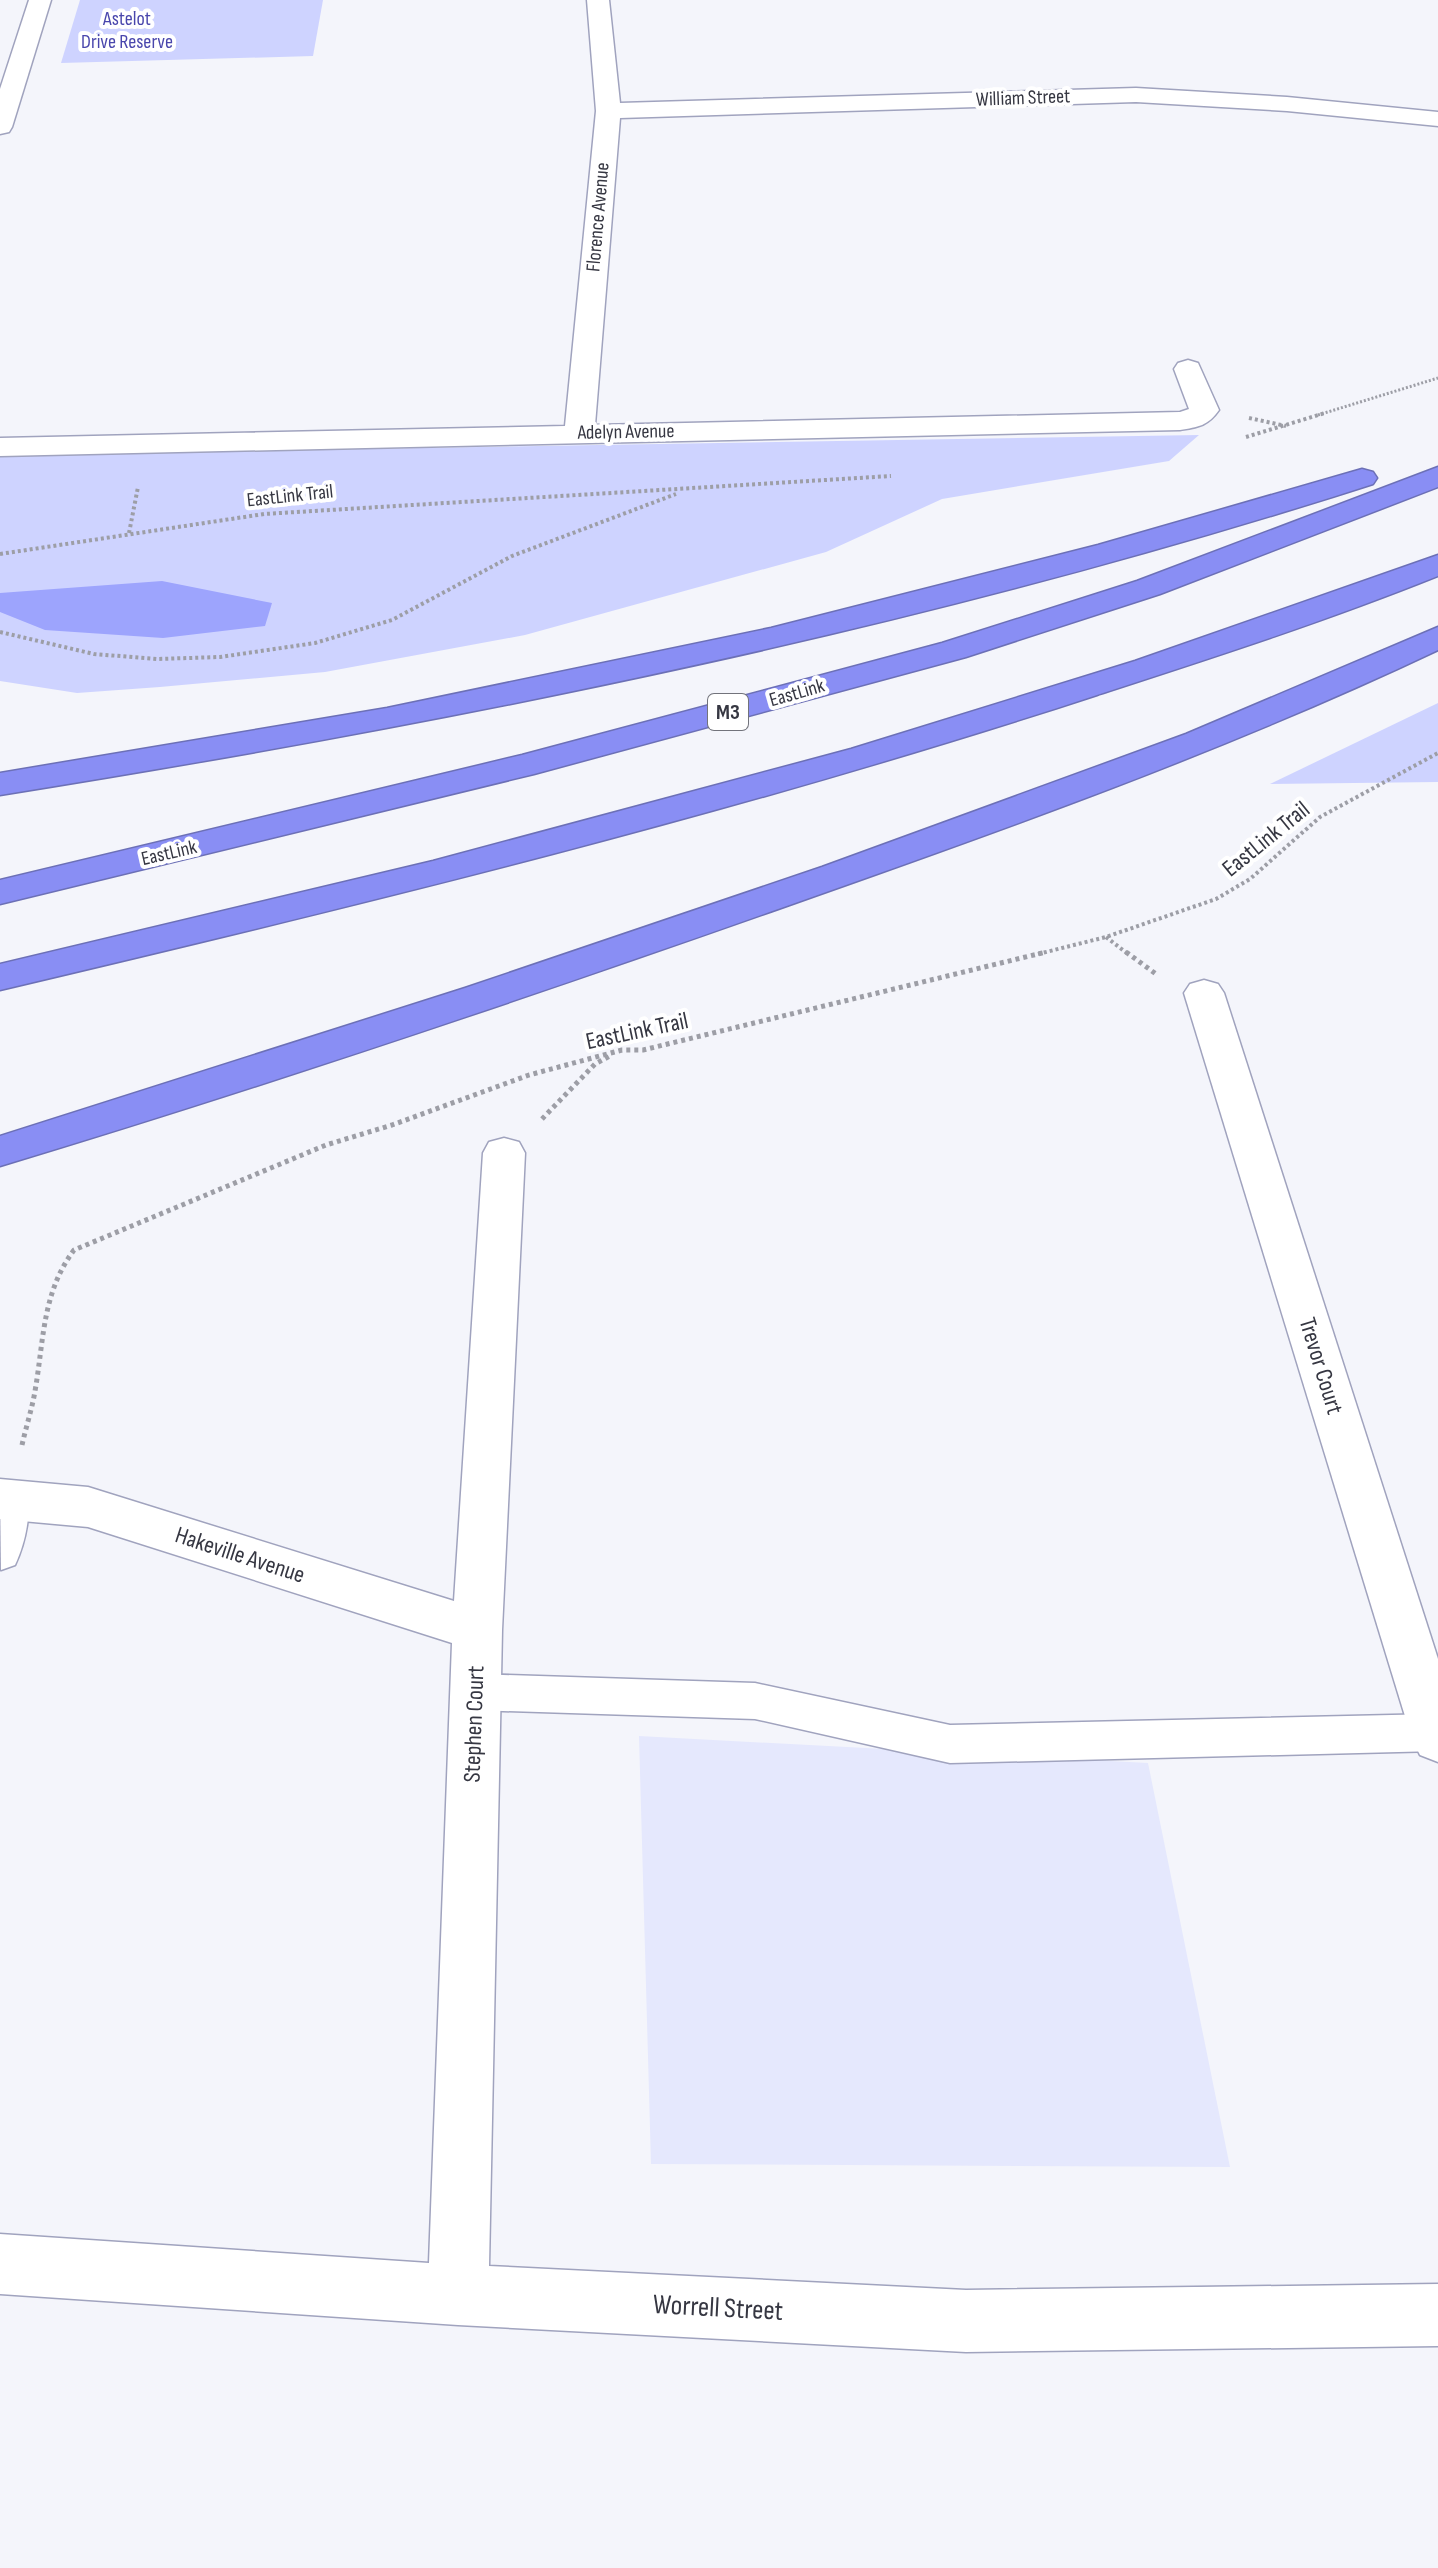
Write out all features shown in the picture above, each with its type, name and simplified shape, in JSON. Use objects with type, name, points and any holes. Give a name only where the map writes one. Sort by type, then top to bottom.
[{"type":"highway","points":[[0,784],[316,732],[746,645],[1166,537],[1438,453]]},
{"type":"highway","name":"EastLink","points":[[0,892],[574,753],[918,659],[1119,598],[1247,552],[1438,476]]},
{"type":"highway","points":[[0,977],[518,851],[785,781],[1011,714],[1438,565]]},
{"type":"highway","points":[[0,1151],[749,909],[1155,757],[1438,637]]},
{"type":"street","points":[[0,127],[9,61],[40,0]]},
{"type":"street","name":"Florence Avenue","points":[[579,433],[608,111],[598,0]]},
{"type":"street","name":"William Street","points":[[608,111],[1136,95],[1287,104],[1436,123]]},
{"type":"street","name":"Adelyn Avenue","points":[[0,447],[1180,421],[1197,418],[1204,410],[1188,369]]},
{"type":"street","name":"Trevor Court","points":[[1204,993],[1437,1736]]},
{"type":"street","name":"Stephen Court","points":[[458,2295],[477,1630],[504,1153]]},
{"type":"street","name":"Hakeville Avenue","points":[[5,1498],[88,1507],[477,1630]]},
{"type":"street","name":"Worrell Street","points":[[0,2264],[458,2295],[966,2321],[1438,2315]]},
{"type":"lane","points":[[1,1553],[5,1498]]},
{"type":"lane","points":[[475,1692],[755,1701],[950,1744],[1437,1736]]},
{"type":"path","points":[[1244,437],[1438,378]]},
{"type":"path","name":"EastLink Trail","points":[[0,554],[264,514],[891,476]]},
{"type":"path","points":[[0,632],[72,650],[123,658],[223,657],[304,645],[377,626],[417,610],[481,571],[526,549],[683,491]]},
{"type":"path","name":"EastLink Trail","points":[[5,1498],[34,1392],[47,1298],[60,1266],[74,1250],[326,1145],[392,1125],[529,1075],[622,1050],[643,1050],[1106,937],[1216,899],[1250,879],[1320,817],[1438,753]]},
{"type":"path","points":[[504,1153],[560,1103],[595,1064],[622,1050]]},
{"type":"shaded area","points":[[639,1736],[1148,1763],[1230,2167],[651,2164]]},
{"type":"green space","name":"Astelot Drive Reserve","points":[[80,0],[323,0],[313,56],[61,63]]},
{"type":"green space","points":[[1199,435],[1169,461],[942,499],[826,552],[525,635],[325,672],[160,687],[77,693],[0,681],[0,455]]},
{"type":"green space","points":[[1438,703],[1438,782],[1270,784]]},
{"type":"water","points":[[162,581],[272,603],[265,626],[163,638],[45,630],[0,612],[0,593]]}]
